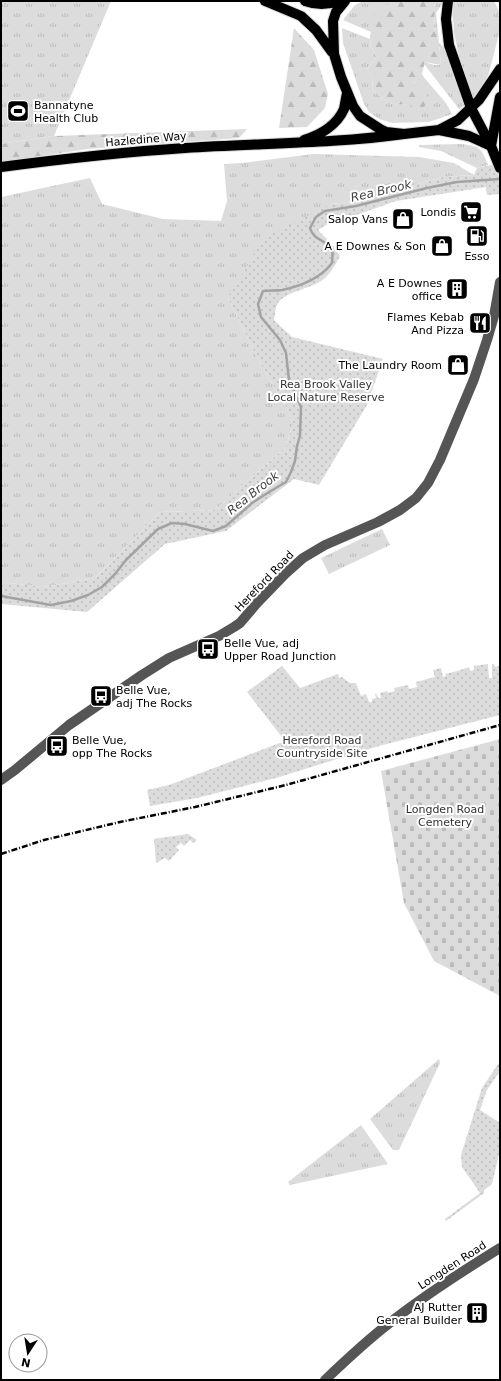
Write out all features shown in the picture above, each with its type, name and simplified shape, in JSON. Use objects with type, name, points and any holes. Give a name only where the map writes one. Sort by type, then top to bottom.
[{"type":"main road","points":[[265,1],[301,16],[316,30],[334,54]]},
{"type":"main road","points":[[305,1],[320,4],[339,1]]},
{"type":"main road","points":[[345,1],[336,12],[333,21],[334,54],[346,93],[360,116],[373,126],[386,132],[404,134],[439,130],[469,136],[491,146]]},
{"type":"main road","points":[[448,1],[446,19],[449,45],[471,108],[491,146],[498,164]]},
{"type":"main road","points":[[439,130],[458,120],[479,100],[500,69]]},
{"type":"main road","name":"Hazledine Way","points":[[294,143],[309,138],[331,126],[337,120],[344,108],[346,93]]},
{"type":"main road","points":[[491,146],[500,98]]},
{"type":"main road","name":"Hazledine Way","points":[[1,167],[67,158],[186,148],[344,140],[404,134]]},
{"type":"street","name":"Hereford Road","points":[[1,780],[69,725],[142,675],[169,658],[219,636],[240,623],[285,574],[303,558],[325,545],[378,522],[400,510],[416,498],[428,483],[440,460],[474,379],[494,316],[500,282]]},
{"type":"street","name":"Longden Road","points":[[325,1380],[386,1325],[422,1299],[500,1248]]},
{"type":"green space","points":[[1,1],[111,1],[54,136],[1,144]]},
{"type":"green space","points":[[363,1],[394,1],[381,10],[375,17],[371,32],[343,20],[355,5]]},
{"type":"green space","points":[[394,1],[437,1],[435,6],[434,28],[439,43],[441,65],[425,62],[421,77],[414,83],[427,94],[427,103],[421,111],[408,104],[394,105],[382,98],[373,90],[372,77],[367,69],[377,57],[371,47],[370,39],[373,16],[381,8]]},
{"type":"green space","points":[[437,1],[442,1],[442,4],[436,13],[439,43],[434,28],[435,6]]},
{"type":"green space","points":[[452,1],[494,1],[499,11],[500,30],[489,73],[484,84],[473,98],[460,61],[454,33]]},
{"type":"green space","points":[[294,28],[314,50],[328,94],[325,108],[307,127],[279,128]]},
{"type":"green space","points":[[342,28],[370,39],[371,47],[377,57],[367,69],[372,77],[373,90],[382,98],[394,105],[408,104],[414,84],[421,74],[446,103],[452,114],[429,122],[392,123],[379,119],[369,112],[364,104],[343,43]]},
{"type":"green space","points":[[439,43],[447,50],[467,103],[459,109],[424,64],[425,62],[434,65],[441,65]]},
{"type":"green space","points":[[247,129],[239,138],[87,149],[1,162],[1,144],[54,136]]},
{"type":"green space","points":[[460,144],[479,148],[488,165],[477,168],[441,151],[419,147],[419,145]]},
{"type":"green space","points":[[313,154],[419,157],[454,163],[474,175],[443,177],[385,193],[363,201],[331,204],[228,298],[259,361],[287,408],[293,424],[286,447],[215,510],[160,512],[95,578],[44,587],[1,582],[1,197],[90,178],[102,204],[163,219],[221,221],[227,201],[224,164]]},
{"type":"green space","name":"Rea Brook Valley Local Nature Reserve","points":[[500,163],[500,194],[487,195],[486,187],[396,201],[331,222],[318,230],[334,247],[340,256],[331,271],[322,281],[284,297],[276,307],[274,320],[292,337],[383,359],[367,405],[319,485],[294,479],[226,531],[165,544],[87,612],[1,604],[1,582],[44,587],[95,578],[160,512],[215,510],[286,447],[293,424],[287,408],[259,361],[228,298],[264,238],[331,204],[363,201],[385,193],[443,177],[474,175],[477,168]]},
{"type":"green space","points":[[382,529],[390,545],[329,574],[321,558]]},
{"type":"green space","name":"Hereford Road Countryside Site","points":[[499,663],[500,715],[379,746],[276,778],[197,798],[150,806],[147,790],[169,785],[285,741],[247,692],[282,666],[300,688],[338,674],[339,678],[342,677],[350,683],[356,683],[361,696],[366,694],[369,702],[372,702],[372,699],[376,698],[376,693],[378,698],[381,698],[380,693],[395,691],[394,688],[408,685],[409,689],[417,687],[416,682],[435,677],[433,670],[441,668],[443,677],[446,676],[445,674],[469,667],[470,671],[474,670],[474,666],[488,664],[489,678],[492,678],[492,664],[494,664],[495,667],[499,666]]},
{"type":"green space","name":"Longden Road Cemetery","points":[[500,739],[500,996],[434,961],[404,903],[381,771]]},
{"type":"green space","points":[[188,834],[197,840],[193,843],[190,840],[184,846],[181,843],[176,847],[179,850],[169,861],[165,858],[156,863],[154,839]]},
{"type":"green space","points":[[439,1059],[440,1063],[399,1150],[393,1150],[370,1119]]},
{"type":"green space","points":[[498,1064],[500,1065],[500,1071],[487,1090],[480,1110],[500,1123],[500,1150],[492,1184],[484,1190],[484,1193],[446,1221],[445,1219],[480,1193],[462,1167],[461,1155],[482,1088]]},
{"type":"green space","points":[[361,1125],[388,1164],[290,1185],[288,1182]]},
{"type":"waterway","name":"Rea Brook","points":[[1,596],[51,605],[71,601],[88,595],[102,587],[126,560],[158,529],[172,523],[185,524],[213,531],[226,526],[252,503],[286,482],[295,461],[300,436],[301,407],[289,380],[286,353],[280,340],[261,317],[258,304],[263,291],[282,290],[303,284],[316,278],[332,263],[332,250],[330,246],[314,236],[310,228],[316,217],[325,211],[356,206],[457,182],[500,179]]},
{"type":"railway","points":[[1,854],[44,840],[120,822],[195,807],[286,785],[500,725]]},
{"type":"place","name":"Bannatyne Health Club","points":[[18,111]]},
{"type":"place","name":"Londis","points":[[471,212]]},
{"type":"place","name":"Salop Vans","points":[[403,219]]},
{"type":"place","name":"Esso","points":[[477,236]]},
{"type":"place","name":"A E Downes & Son","points":[[442,246]]},
{"type":"place","name":"A E Downes office","points":[[457,289]]},
{"type":"place","name":"Flames Kebab And Pizza","points":[[480,323]]},
{"type":"place","name":"The Laundry Room","points":[[458,365]]},
{"type":"place","name":"Belle Vue, adj Upper Road Junction","points":[[208,649]]},
{"type":"place","name":"Belle Vue, adj The Rocks","points":[[101,696]]},
{"type":"place","name":"Belle Vue, opp The Rocks","points":[[57,746]]},
{"type":"place","name":"AJ Rutter General Builder","points":[[477,1313]]}]
